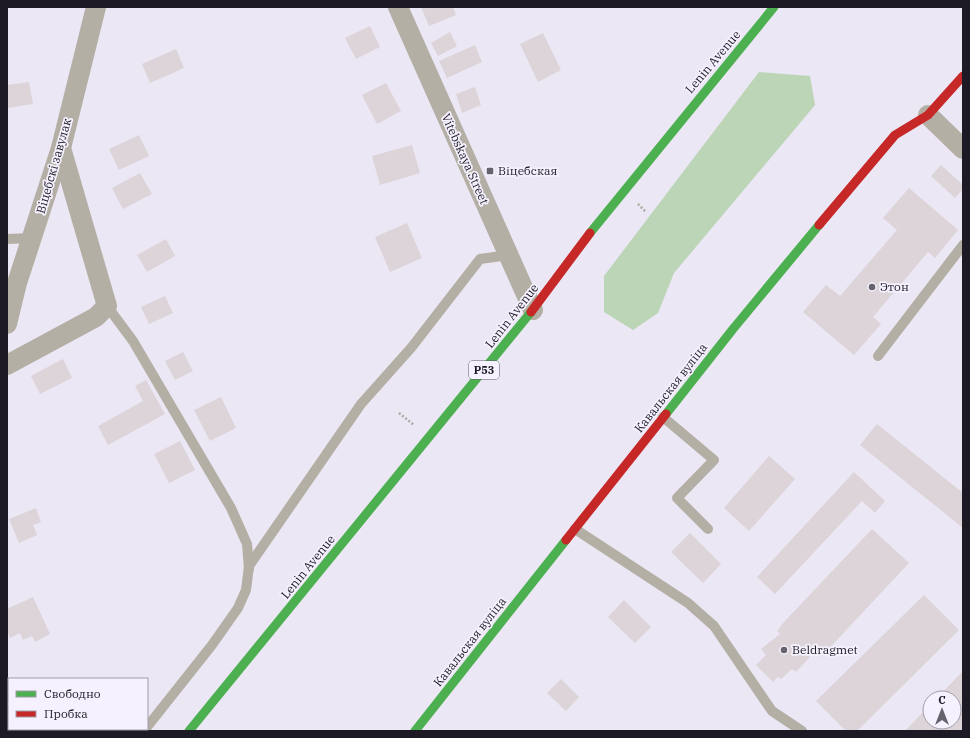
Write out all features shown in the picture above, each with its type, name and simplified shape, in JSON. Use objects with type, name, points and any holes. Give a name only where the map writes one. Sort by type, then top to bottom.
[{"type":"main road","name":"Lenin Avenue","points":[[189,731],[533,310],[572,255],[774,7]]},
{"type":"main road","name":"Кавальская вуліца","points":[[422,728],[575,529],[733,329],[895,135],[928,115],[963,76]]},
{"type":"street","name":"Віцебскі завулак","points":[[7,324],[17,284],[61,148],[96,7]]},
{"type":"street","name":"Vitebskaya Street","points":[[398,7],[533,310]]},
{"type":"street","points":[[928,115],[960,141]]},
{"type":"street","points":[[7,365],[96,317],[107,306],[61,148]]},
{"type":"lane","points":[[7,239],[33,238]]},
{"type":"lane","points":[[878,356],[963,245]]},
{"type":"lane","points":[[249,569],[361,404],[411,348],[480,259],[509,255]]},
{"type":"lane","points":[[107,306],[133,341],[231,508],[247,544],[249,569],[246,590],[238,608],[212,645],[148,725]]},
{"type":"lane","points":[[663,417],[714,460],[677,498],[708,529]]},
{"type":"lane","points":[[575,529],[693,608],[714,626],[772,711],[802,731]]},
{"type":"green space","points":[[759,72],[810,76],[815,105],[674,273],[658,313],[633,330],[604,312],[604,276]]},
{"type":"building","points":[[421,7],[453,7],[456,15],[429,26]]},
{"type":"building","points":[[370,26],[380,47],[356,59],[345,38]]},
{"type":"building","points":[[450,32],[457,46],[438,56],[431,43]]},
{"type":"building","points":[[543,33],[561,70],[538,82],[520,44]]},
{"type":"building","points":[[475,45],[482,62],[447,78],[439,61]]},
{"type":"building","points":[[176,49],[184,68],[150,83],[142,64]]},
{"type":"building","points":[[29,82],[33,104],[7,108],[7,85]]},
{"type":"building","points":[[386,83],[401,111],[377,124],[362,95]]},
{"type":"building","points":[[475,87],[481,105],[462,113],[456,94]]},
{"type":"building","points":[[139,135],[149,156],[119,170],[109,149]]},
{"type":"building","points":[[412,145],[420,173],[380,185],[372,156]]},
{"type":"building","points":[[941,165],[963,185],[963,189],[955,198],[931,176]]},
{"type":"building","points":[[140,173],[152,194],[123,209],[112,188]]},
{"type":"building","points":[[909,188],[958,230],[935,258],[928,252],[873,317],[881,324],[854,355],[803,312],[826,285],[840,296],[897,230],[883,218]]},
{"type":"building","points":[[407,223],[422,258],[390,272],[375,237]]},
{"type":"building","points":[[166,239],[175,256],[147,272],[137,255]]},
{"type":"building","points":[[165,296],[173,313],[149,324],[141,307]]},
{"type":"building","points":[[183,352],[193,371],[175,380],[165,361]]},
{"type":"building","points":[[63,359],[72,378],[40,394],[31,376]]},
{"type":"building","points":[[146,380],[165,414],[108,445],[98,426],[143,401],[135,386]]},
{"type":"building","points":[[221,397],[236,428],[210,441],[194,410]]},
{"type":"building","points":[[877,424],[963,493],[963,528],[860,445]]},
{"type":"building","points":[[180,441],[195,470],[169,483],[154,454]]},
{"type":"building","points":[[769,456],[795,479],[749,531],[724,508]]},
{"type":"building","points":[[854,472],[885,501],[875,513],[862,501],[775,594],[757,577]]},
{"type":"building","points":[[36,508],[41,522],[33,525],[37,535],[19,543],[9,519]]},
{"type":"building","points":[[872,529],[909,563],[821,657],[812,649],[807,654],[810,657],[796,672],[792,669],[781,679],[778,677],[773,682],[756,665],[766,655],[761,649],[780,634],[777,631],[784,622]]},
{"type":"building","points":[[690,533],[721,564],[703,583],[671,552]]},
{"type":"building","points":[[924,595],[959,630],[857,731],[846,731],[816,701]]},
{"type":"building","points":[[33,597],[50,634],[35,642],[32,636],[23,640],[20,633],[10,638],[7,630],[7,609]]},
{"type":"building","points":[[624,600],[651,627],[635,643],[608,617]]},
{"type":"building","points":[[963,671],[963,731],[905,731],[922,713],[922,730],[962,730],[962,690],[945,690]]},
{"type":"building","points":[[561,679],[579,697],[566,711],[547,693]]},
{"type":"building","points":[[40,730],[41,731],[12,731]]},
{"type":"building","points":[[50,730],[74,731],[51,731]]},
{"type":"traffic: fast","points":[[590,233],[774,7]]},
{"type":"traffic: fast","points":[[666,414],[733,329],[819,225]]},
{"type":"traffic: fast","points":[[189,731],[531,312]]},
{"type":"traffic: fast","points":[[415,731],[566,540]]},
{"type":"traffic: jam","points":[[819,225],[895,135],[928,115],[963,76]]},
{"type":"traffic: jam","points":[[531,312],[590,233]]},
{"type":"traffic: jam","points":[[566,540],[666,414]]},
{"type":"place","name":"Віцебская","points":[[490,171]]},
{"type":"place","name":"Этон","points":[[872,287]]},
{"type":"place","name":"Beldragmet","points":[[784,650]]}]
